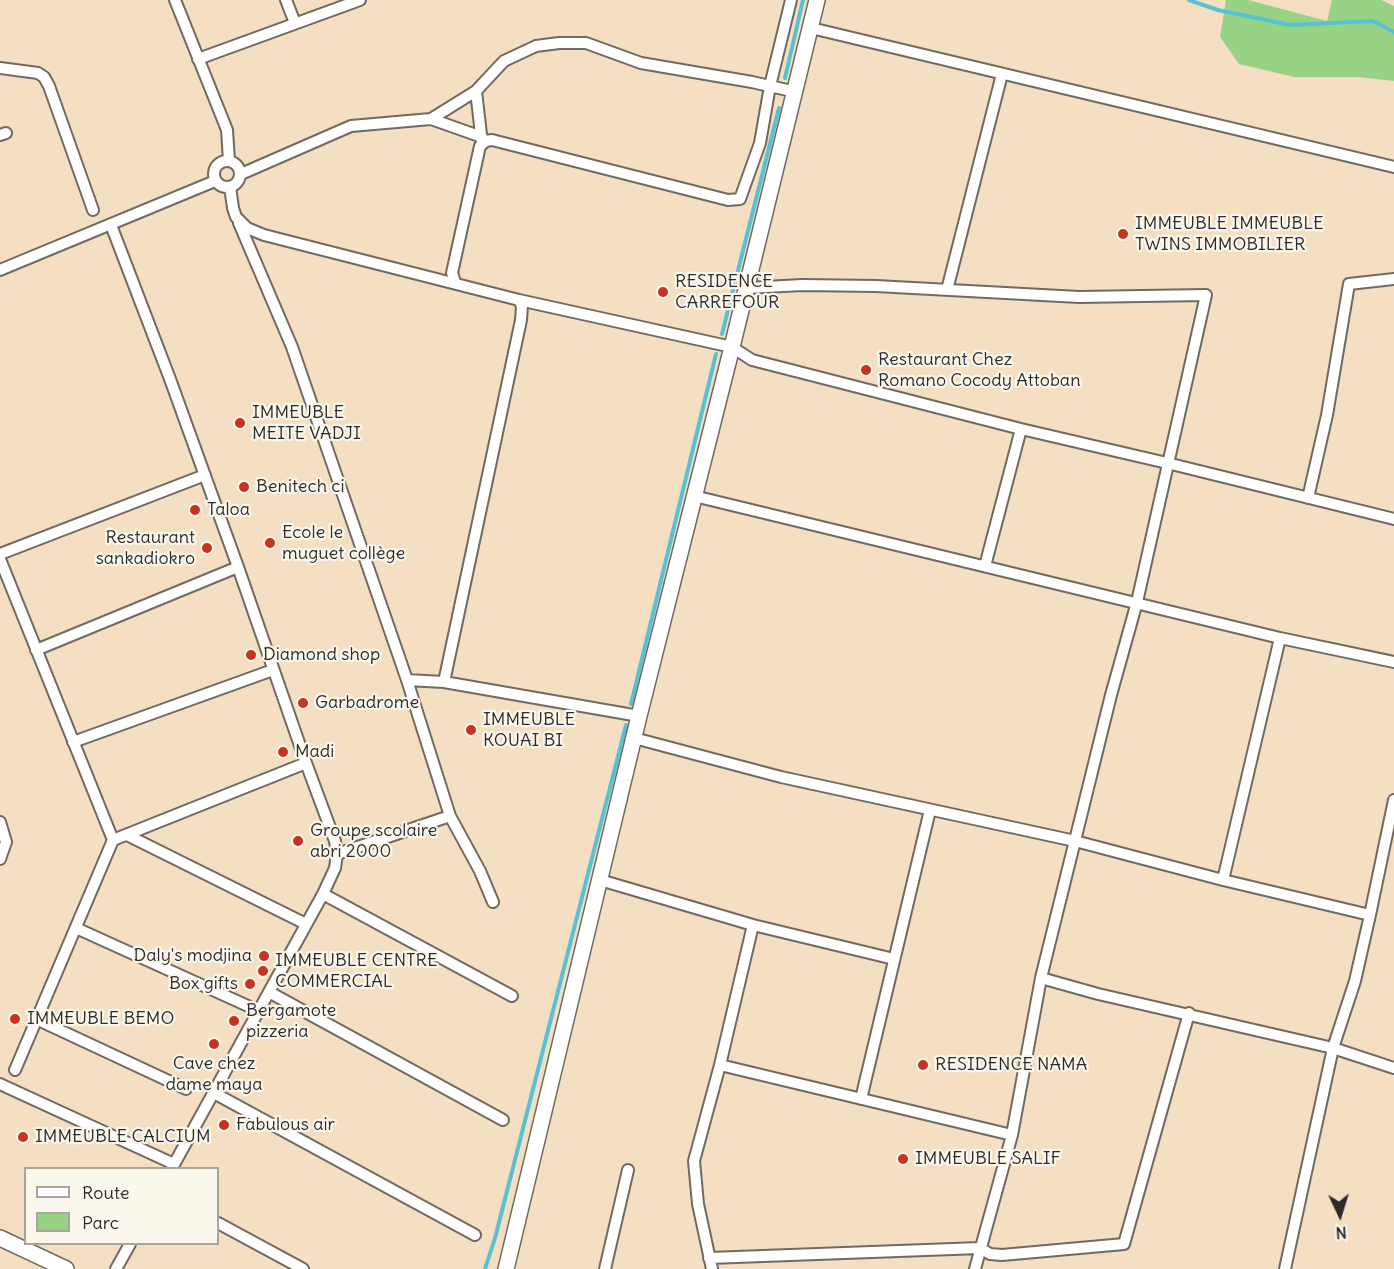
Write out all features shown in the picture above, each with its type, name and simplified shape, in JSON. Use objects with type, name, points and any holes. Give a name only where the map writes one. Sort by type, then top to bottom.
[{"type":"street","points":[[175,0],[227,130],[229,160]]},
{"type":"street","points":[[286,0],[295,23]]},
{"type":"street","points":[[198,58],[360,0]]},
{"type":"street","points":[[431,119],[482,140],[492,140],[728,200],[737,200],[742,195],[760,143],[770,86],[791,0]]},
{"type":"street","points":[[506,1269],[639,716],[817,0]]},
{"type":"street","points":[[811,28],[1394,167]]},
{"type":"street","points":[[215,181],[225,187],[231,187],[236,184],[241,174],[351,126],[431,119],[476,91],[504,61],[536,46],[586,43],[641,63],[795,92]]},
{"type":"street","points":[[0,68],[38,73],[44,77],[93,210]]},
{"type":"street","points":[[947,290],[1002,74]]},
{"type":"street","points":[[455,282],[452,273],[482,140],[476,91]]},
{"type":"street","points":[[215,181],[216,166],[224,161],[229,160],[237,164],[241,174]]},
{"type":"street","points":[[0,270],[215,181]]},
{"type":"street","points":[[231,187],[236,217],[292,347],[407,680],[450,816],[480,871],[493,903]]},
{"type":"street","points":[[236,217],[247,228],[264,235],[519,300],[732,347],[752,360],[1021,429],[1394,519]]},
{"type":"street","points":[[0,1084],[173,1166],[323,894],[335,868],[337,854],[335,841],[205,475],[111,225]]},
{"type":"street","points":[[1308,498],[1327,415],[1349,284],[1394,279]]},
{"type":"street","points":[[747,288],[802,285],[1079,297],[1206,295],[1137,602],[1111,695],[1041,978],[1012,1135],[975,1269]]},
{"type":"street","points":[[444,682],[521,321],[522,306],[519,300]]},
{"type":"street","points":[[985,566],[1021,429]]},
{"type":"street","points":[[0,554],[205,475]]},
{"type":"street","points":[[694,496],[1281,638],[1394,662]]},
{"type":"street","points":[[0,559],[113,840],[15,1070]]},
{"type":"street","points":[[36,650],[238,567]]},
{"type":"street","points":[[1223,880],[1281,638]]},
{"type":"street","points":[[73,742],[273,670]]},
{"type":"street","points":[[407,680],[444,682],[639,716]]},
{"type":"street","points":[[634,738],[781,777],[1075,841],[1223,880],[1371,915]]},
{"type":"street","points":[[113,840],[306,763]]},
{"type":"street","points":[[1285,1269],[1333,1048],[1355,981],[1371,915],[1394,800]]},
{"type":"street","points":[[861,1099],[930,810]]},
{"type":"street","points":[[337,854],[450,816]]},
{"type":"street","points":[[0,822],[6,842],[0,859]]},
{"type":"street","points":[[127,835],[306,924]]},
{"type":"street","points":[[600,880],[753,925],[894,959]]},
{"type":"street","points":[[323,894],[512,996]]},
{"type":"street","points":[[753,925],[720,1065],[694,1161],[698,1204],[711,1263],[980,1248],[990,1254],[1002,1255],[1124,1244],[1189,1014]]},
{"type":"street","points":[[76,928],[259,1011]]},
{"type":"street","points":[[1041,978],[1098,994],[1333,1048],[1394,1068]]},
{"type":"street","points":[[269,992],[503,1120]]},
{"type":"street","points":[[36,1019],[186,1089]]},
{"type":"street","points":[[720,1065],[1012,1135]]},
{"type":"street","points":[[214,1093],[476,1235]]},
{"type":"street","points":[[605,1269],[628,1170]]},
{"type":"street","points":[[219,1224],[303,1269]]},
{"type":"street","points":[[0,1238],[66,1269]]},
{"type":"street","points":[[116,1269],[129,1245]]},
{"type":"green space","points":[[1226,0],[1248,0],[1327,21],[1332,0],[1381,0],[1394,6],[1394,81],[1358,77],[1294,77],[1239,64],[1220,37]]},
{"type":"waterway","points":[[785,78],[803,0]]},
{"type":"waterway","points":[[1189,0],[1218,10],[1290,25],[1373,21],[1394,32]]},
{"type":"waterway","points":[[722,334],[779,108]]},
{"type":"waterway","points":[[631,704],[716,354]]},
{"type":"waterway","points":[[485,1269],[495,1238],[626,725]]},
{"type":"place","name":"IMMEUBLE IMMEUBLE TWINS IMMOBILIER","points":[[1123,234]]},
{"type":"place","name":"RESIDENCE CARREFOUR","points":[[663,292]]},
{"type":"place","name":"Restaurant Chez Romano Cocody Attoban","points":[[866,370]]},
{"type":"place","name":"IMMEUBLE MEITE VADJI","points":[[240,423]]},
{"type":"place","name":"Benitech ci","points":[[244,487]]},
{"type":"place","name":"Taloa","points":[[195,510]]},
{"type":"place","name":"Ecole le muguet collège","points":[[270,543]]},
{"type":"place","name":"Restaurant sankadiokro","points":[[207,548]]},
{"type":"place","name":"Diamond shop","points":[[251,655]]},
{"type":"place","name":"Garbadrome","points":[[303,703]]},
{"type":"place","name":"IMMEUBLE KOUAI BI","points":[[471,730]]},
{"type":"place","name":"Madi","points":[[283,752]]},
{"type":"place","name":"Groupe scolaire abri 2000","points":[[298,841]]},
{"type":"place","name":"Daly's modjina","points":[[264,956]]},
{"type":"place","name":"IMMEUBLE CENTRE COMMERCIAL","points":[[263,971]]},
{"type":"place","name":"Box gifts","points":[[250,984]]},
{"type":"place","name":"IMMEUBLE BEMO","points":[[15,1019]]},
{"type":"place","name":"Bergamote pizzeria","points":[[234,1021]]},
{"type":"place","name":"Cave chez dame maya","points":[[214,1044]]},
{"type":"place","name":"RESIDENCE NAMA","points":[[923,1065]]},
{"type":"place","name":"Fabulous air","points":[[224,1125]]},
{"type":"place","name":"IMMEUBLE CALCIUM","points":[[23,1137]]},
{"type":"place","name":"IMMEUBLE SALIF","points":[[903,1159]]}]
